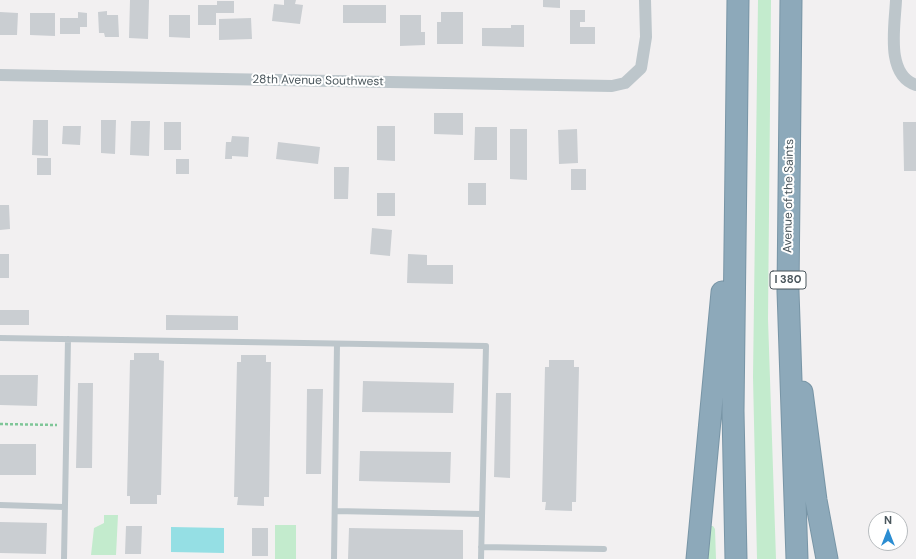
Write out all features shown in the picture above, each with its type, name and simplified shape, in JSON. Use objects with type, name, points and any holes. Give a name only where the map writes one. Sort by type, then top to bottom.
[{"type":"highway","points":[[736,559],[733,411],[738,0]]},
{"type":"highway","name":"Avenue of the Saints","points":[[791,0],[788,291],[797,559]]},
{"type":"highway","points":[[697,559],[737,147]]},
{"type":"highway","points":[[788,291],[816,500],[827,559]]},
{"type":"street","name":"28th Avenue Southwest","points":[[0,75],[612,86],[625,83],[641,68],[644,55],[646,0]]},
{"type":"street","points":[[896,0],[894,45],[895,60],[901,73],[911,83],[916,85]]},
{"type":"lane","points":[[0,338],[486,346],[481,559]]},
{"type":"lane","points":[[64,559],[65,425],[68,339]]},
{"type":"lane","points":[[334,559],[338,344]]},
{"type":"lane","points":[[0,505],[64,507]]},
{"type":"lane","points":[[335,511],[481,514]]},
{"type":"lane","points":[[481,547],[604,549]]},
{"type":"path","points":[[0,424],[65,425]]},
{"type":"green space","points":[[758,0],[771,0],[768,319],[776,559],[757,559],[753,377]]},
{"type":"green space","points":[[104,515],[118,515],[116,555],[91,555],[94,528],[104,523]]},
{"type":"green space","points":[[275,525],[296,525],[296,559],[275,559]]},
{"type":"green space","points":[[707,526],[713,526],[715,529],[716,559],[704,559]]},
{"type":"water","points":[[171,527],[224,528],[224,553],[171,552]]},
{"type":"building","points":[[130,0],[149,0],[148,39],[129,38]]},
{"type":"building","points":[[284,0],[296,0],[295,4],[303,5],[300,24],[272,21],[274,4],[284,5]]},
{"type":"building","points":[[543,0],[560,0],[560,8],[543,7]]},
{"type":"building","points":[[217,1],[234,1],[234,13],[216,13],[216,25],[198,25],[198,5],[217,5]]},
{"type":"building","points":[[343,5],[386,5],[386,23],[343,23]]},
{"type":"building","points":[[570,10],[585,10],[585,22],[580,22],[580,27],[595,27],[595,44],[570,44]]},
{"type":"building","points":[[107,11],[107,15],[118,15],[119,37],[105,37],[104,33],[99,33],[98,12]]},
{"type":"building","points":[[0,12],[18,13],[17,35],[0,35]]},
{"type":"building","points":[[78,12],[87,13],[87,27],[80,27],[80,34],[60,34],[60,18],[78,18]]},
{"type":"building","points":[[441,12],[463,12],[463,44],[437,44],[437,22],[441,22]]},
{"type":"building","points":[[30,13],[55,13],[55,36],[30,35]]},
{"type":"building","points":[[169,15],[190,15],[190,38],[169,37]]},
{"type":"building","points":[[400,15],[421,15],[421,32],[425,32],[425,45],[400,46]]},
{"type":"building","points":[[251,18],[252,39],[219,40],[219,19]]},
{"type":"building","points":[[511,25],[524,25],[524,47],[482,46],[482,28],[511,28]]},
{"type":"building","points":[[434,113],[463,113],[463,135],[434,134]]},
{"type":"building","points":[[33,120],[48,120],[48,156],[32,155]]},
{"type":"building","points":[[101,120],[116,120],[115,154],[101,153]]},
{"type":"building","points":[[131,121],[150,121],[149,156],[130,155]]},
{"type":"building","points":[[164,122],[181,122],[181,150],[164,150]]},
{"type":"building","points":[[903,122],[916,122],[916,171],[904,171]]},
{"type":"building","points":[[63,126],[81,126],[80,145],[62,144]]},
{"type":"building","points":[[377,126],[395,126],[395,161],[377,160]]},
{"type":"building","points":[[475,127],[497,127],[497,160],[474,160]]},
{"type":"building","points":[[510,129],[527,129],[527,180],[510,179]]},
{"type":"building","points":[[577,129],[578,163],[559,164],[558,130]]},
{"type":"building","points":[[232,136],[249,137],[248,157],[232,156],[232,159],[225,159],[226,142],[231,142]]},
{"type":"building","points":[[278,142],[320,147],[318,164],[276,159]]},
{"type":"building","points":[[37,158],[51,158],[51,175],[37,175]]},
{"type":"building","points":[[176,159],[189,159],[189,174],[176,174]]},
{"type":"building","points":[[334,167],[349,167],[348,199],[334,199]]},
{"type":"building","points":[[571,169],[586,169],[586,190],[571,190]]},
{"type":"building","points":[[468,183],[486,183],[486,205],[468,205]]},
{"type":"building","points":[[377,193],[395,193],[395,216],[377,216]]},
{"type":"building","points":[[0,205],[9,205],[10,229],[0,230]]},
{"type":"building","points":[[372,228],[392,230],[390,256],[370,254]]},
{"type":"building","points":[[0,254],[9,254],[9,278],[0,278]]},
{"type":"building","points":[[408,254],[427,255],[427,265],[453,265],[453,284],[407,283]]},
{"type":"building","points":[[0,310],[29,310],[29,325],[0,325]]},
{"type":"building","points":[[166,315],[238,316],[238,330],[166,330]]},
{"type":"building","points":[[134,353],[159,353],[159,360],[164,361],[161,495],[157,495],[157,504],[130,504],[130,496],[127,496],[130,360],[134,360]]},
{"type":"building","points":[[241,355],[266,355],[266,362],[271,362],[269,497],[264,497],[264,506],[237,505],[238,497],[234,497],[237,362],[241,362]]},
{"type":"building","points":[[549,360],[574,360],[574,367],[579,367],[576,502],[572,502],[572,511],[545,510],[546,502],[542,502],[545,367],[549,367]]},
{"type":"building","points":[[0,375],[38,375],[37,406],[0,405]]},
{"type":"building","points":[[363,381],[454,383],[453,413],[362,412]]},
{"type":"building","points":[[78,383],[93,383],[92,468],[76,468]]},
{"type":"building","points":[[307,389],[323,389],[321,474],[306,474]]},
{"type":"building","points":[[496,393],[511,393],[510,478],[494,477]]},
{"type":"building","points":[[0,444],[36,444],[36,475],[0,475]]},
{"type":"building","points":[[360,451],[451,452],[450,483],[359,481]]},
{"type":"building","points":[[0,522],[47,523],[46,554],[0,553]]},
{"type":"building","points":[[126,526],[142,526],[141,554],[125,554]]},
{"type":"building","points":[[252,528],[268,528],[268,556],[252,556]]},
{"type":"building","points":[[349,528],[463,530],[463,559],[348,559]]}]
